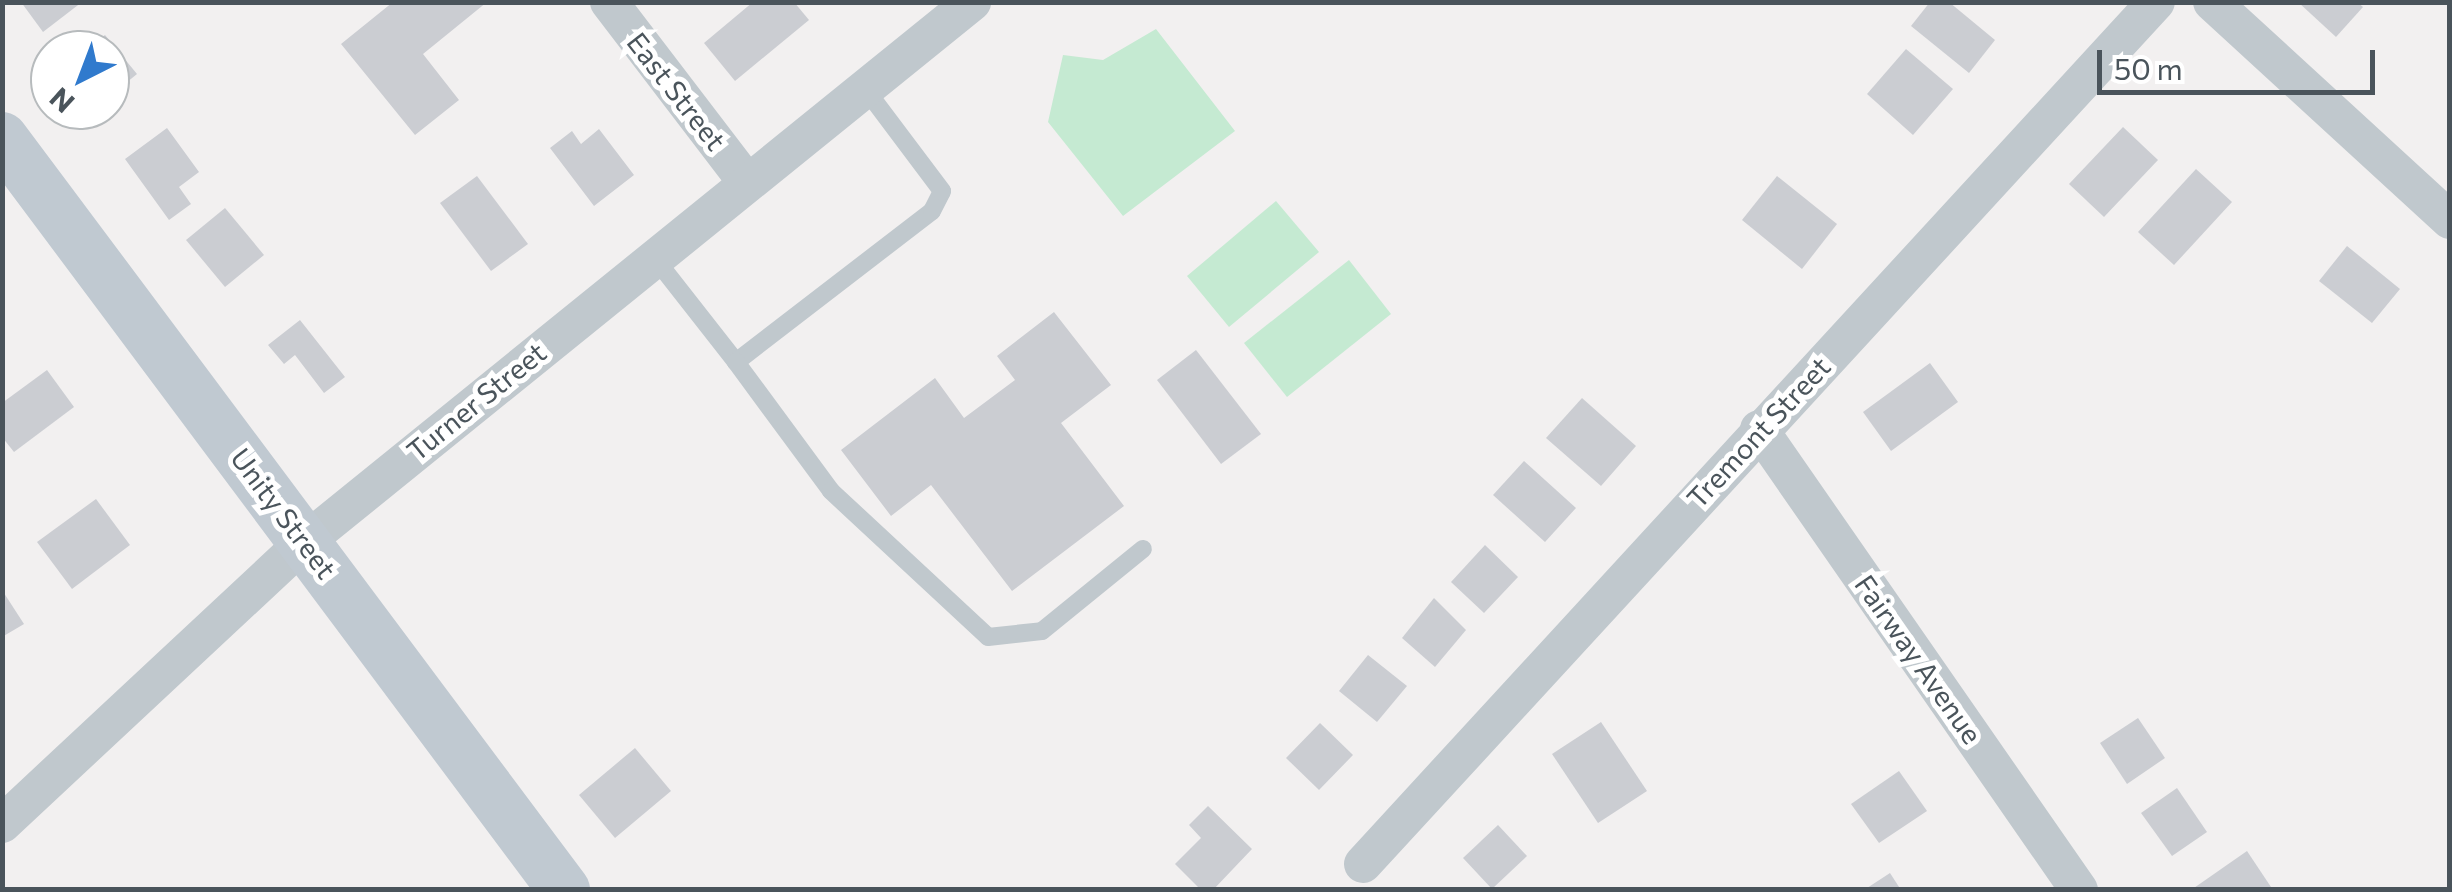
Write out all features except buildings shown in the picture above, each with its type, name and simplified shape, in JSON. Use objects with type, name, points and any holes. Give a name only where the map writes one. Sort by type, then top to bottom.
[{"type":"street","name":"East Street","points":[[609,2],[745,180]]},
{"type":"street","name":"Turner Street","points":[[2,824],[306,541],[745,180],[972,2]]},
{"type":"street","name":"Tremont Street","points":[[1363,864],[1759,429],[2156,2]]},
{"type":"street","points":[[2212,2],[2450,220]]},
{"type":"street","name":"Unity Street","points":[[2,138],[564,890]]},
{"type":"street","name":"Fairway Avenue","points":[[1759,429],[2078,890]]},
{"type":"lane","points":[[736,362],[940,203],[933,176],[864,87]]},
{"type":"lane","points":[[653,255],[831,492],[988,637],[1042,631],[1143,548]]},
{"type":"green space","points":[[1156,29],[1235,131],[1123,216],[1048,122],[1063,55],[1103,60]]},
{"type":"green space","points":[[1276,201],[1319,252],[1229,327],[1187,276]]},
{"type":"green space","points":[[1349,260],[1391,314],[1287,397],[1244,343]]}]
